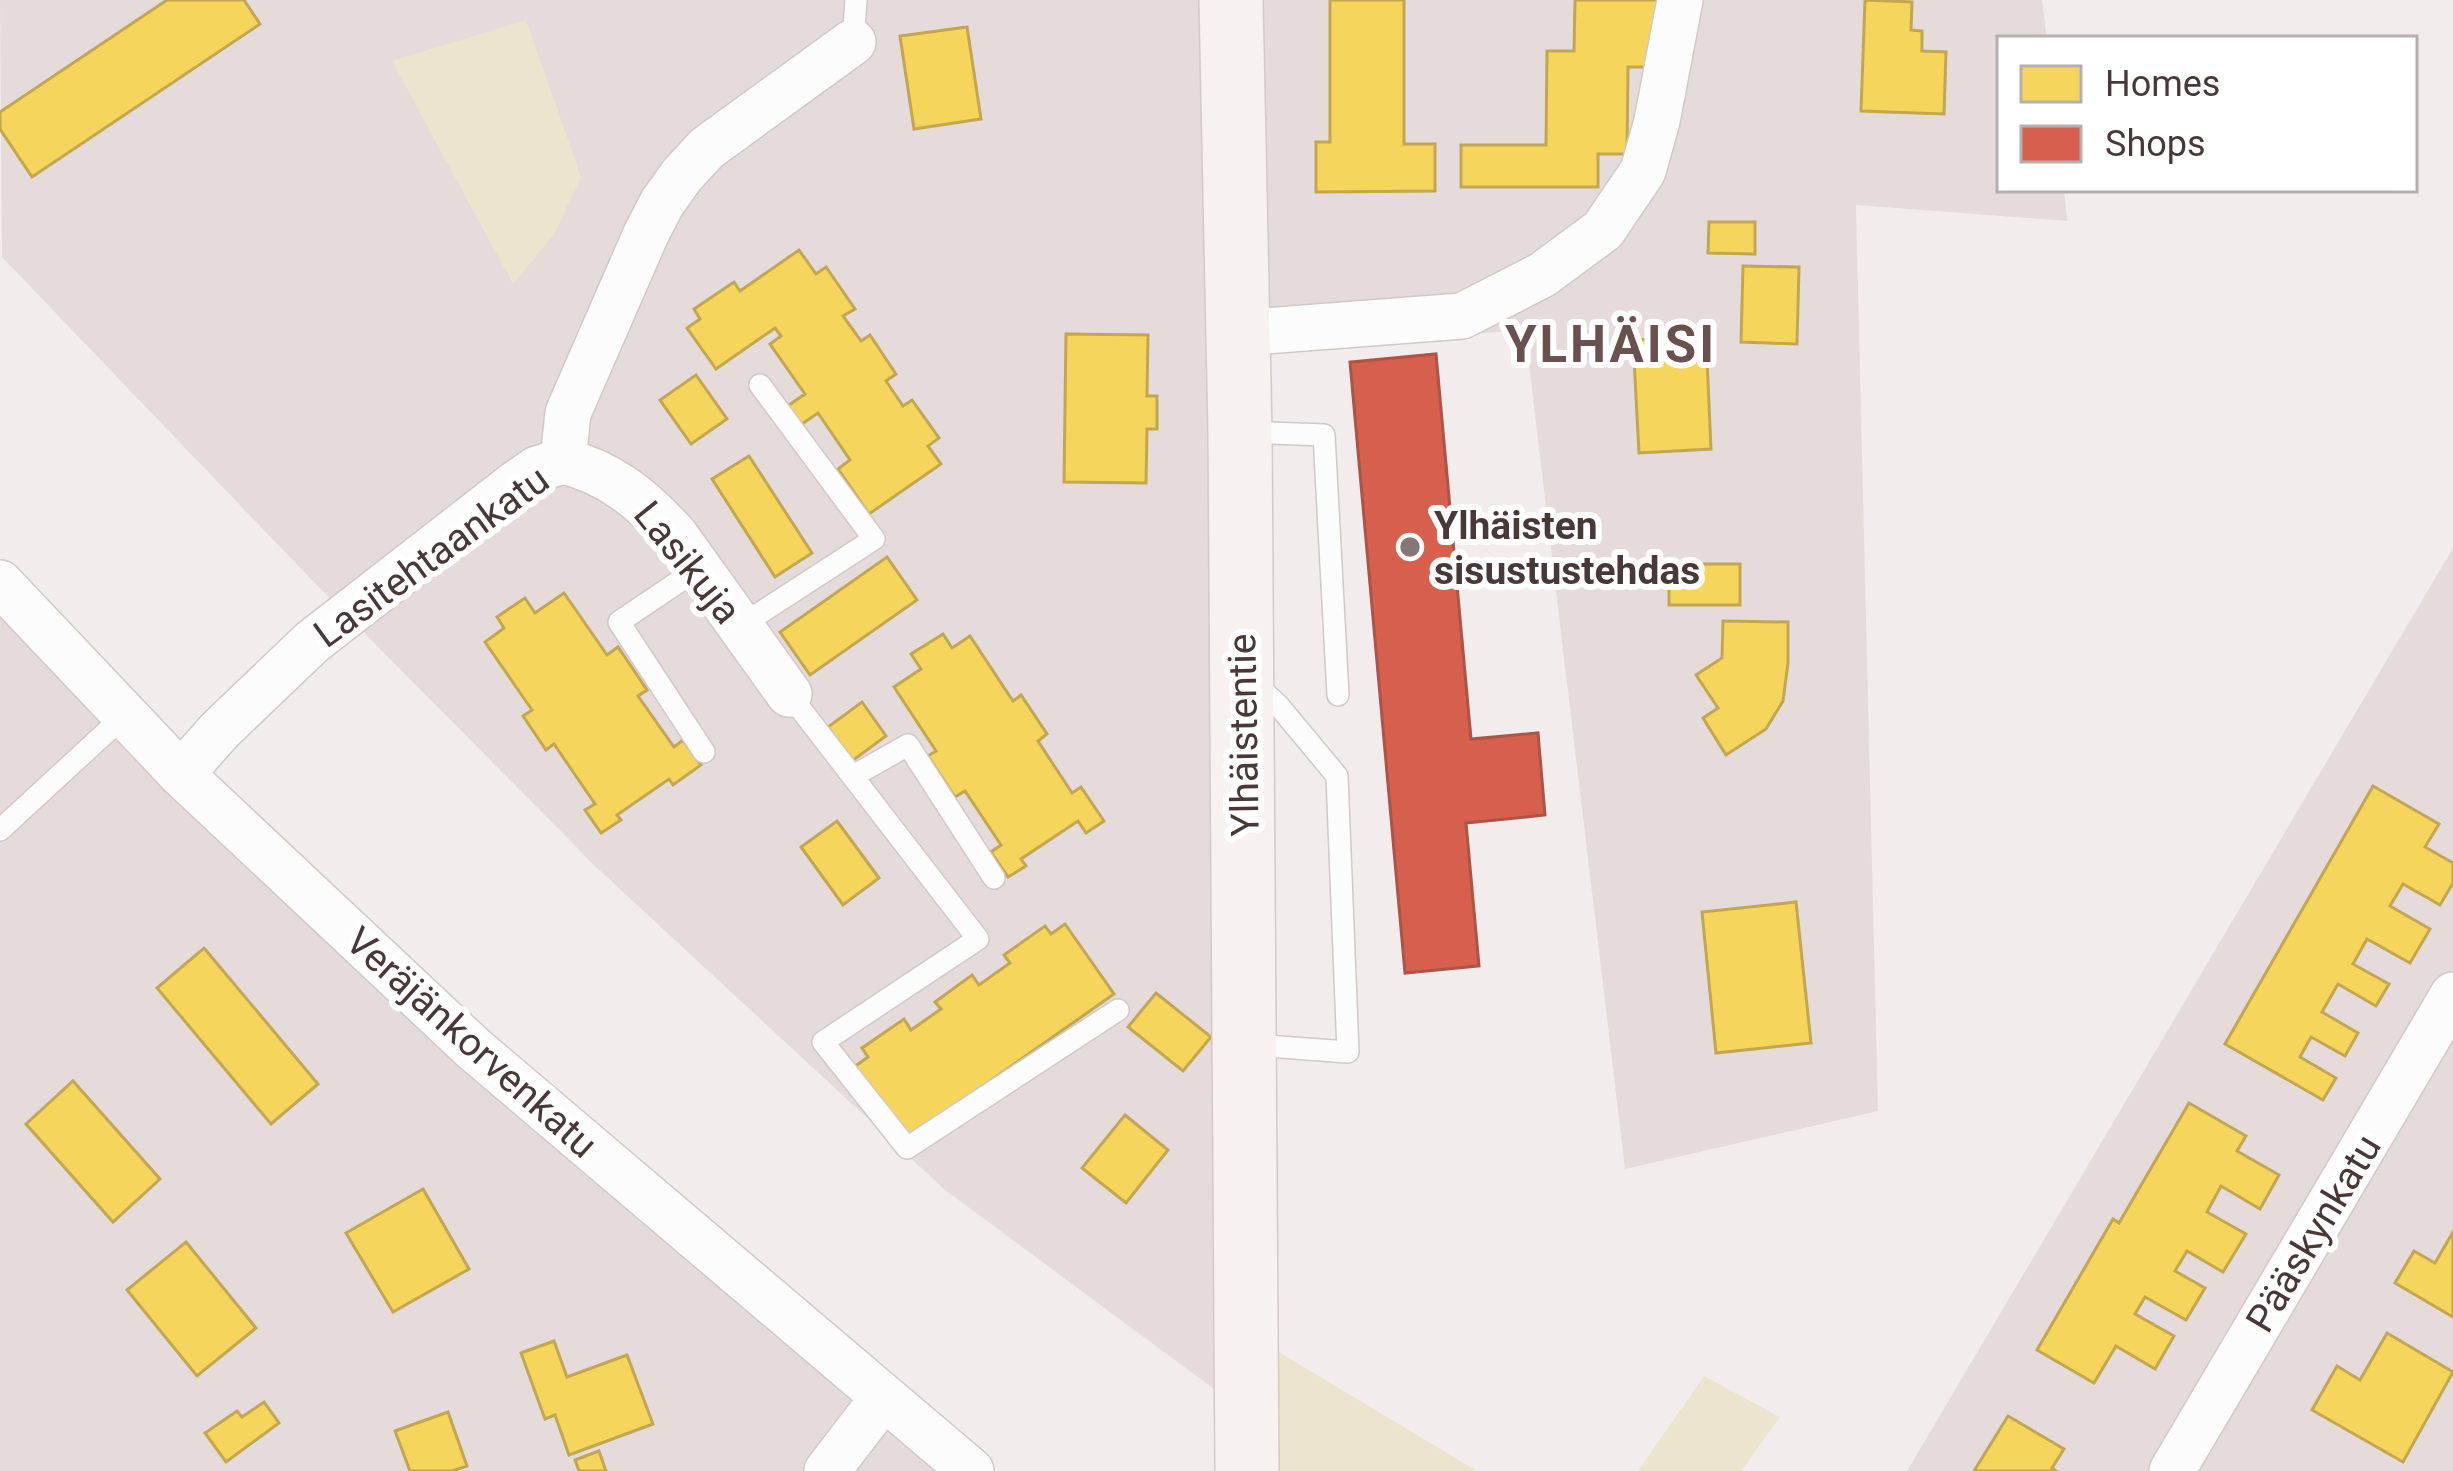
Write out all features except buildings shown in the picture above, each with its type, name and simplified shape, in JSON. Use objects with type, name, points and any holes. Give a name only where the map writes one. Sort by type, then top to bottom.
[{"type":"street","name":"Ylhäistentie","points":[[1231,0],[1240,432],[1247,1471]]},
{"type":"street","points":[[1238,333],[1462,316],[1542,275],[1603,230],[1643,171],[1680,0]]},
{"type":"street","name":"Lasitehtaankatu","points":[[181,774],[312,642],[514,485],[563,460],[568,413],[662,203],[707,148],[854,21]]},
{"type":"street","name":"Lasikuja","points":[[563,460],[614,479],[675,535],[788,694]]},
{"type":"street","name":"Veräjänkorvenkatu","points":[[0,583],[181,774],[474,1049],[971,1471]]},
{"type":"street","name":"Pääskynkatu","points":[[2172,1471],[2453,995]]},
{"type":"street","points":[[827,1471],[883,1398]]},
{"type":"lane","points":[[740,626],[874,539],[760,386]]},
{"type":"lane","points":[[1240,432],[1324,435],[1338,695]]},
{"type":"lane","points":[[699,568],[619,622],[704,752]]},
{"type":"lane","points":[[1242,672],[1278,705],[1337,776],[1348,1052],[1246,1044]]},
{"type":"lane","points":[[788,694],[978,939],[823,1042],[908,1148],[1118,1010]]},
{"type":"lane","points":[[0,830],[125,715]]},
{"type":"lane","points":[[853,776],[908,745],[994,878]]},
{"type":"shaded area","points":[[0,0],[2042,0],[2047,36],[1997,36],[1997,192],[2064,192],[2067,221],[1856,205],[1878,1111],[1625,1169],[1525,331],[1215,345],[1237,1406],[945,1190],[596,867],[2,257]]},
{"type":"shaded area","points":[[526,20],[581,177],[554,234],[513,284],[392,61]]},
{"type":"shaded area","points":[[2453,548],[2453,1471],[1907,1471]]},
{"type":"shaded area","points":[[0,574],[948,1471],[0,1471]]},
{"type":"shaded area","points":[[1267,1345],[1477,1471],[1268,1471]]},
{"type":"shaded area","points":[[1704,1376],[1780,1417],[1741,1471],[1638,1471]]},
{"type":"place","name":"Ylhäisten sisustustehdas","points":[[1410,547]]},
{"type":"district","name":"YLHÄISI","points":[[1611,344]]}]
